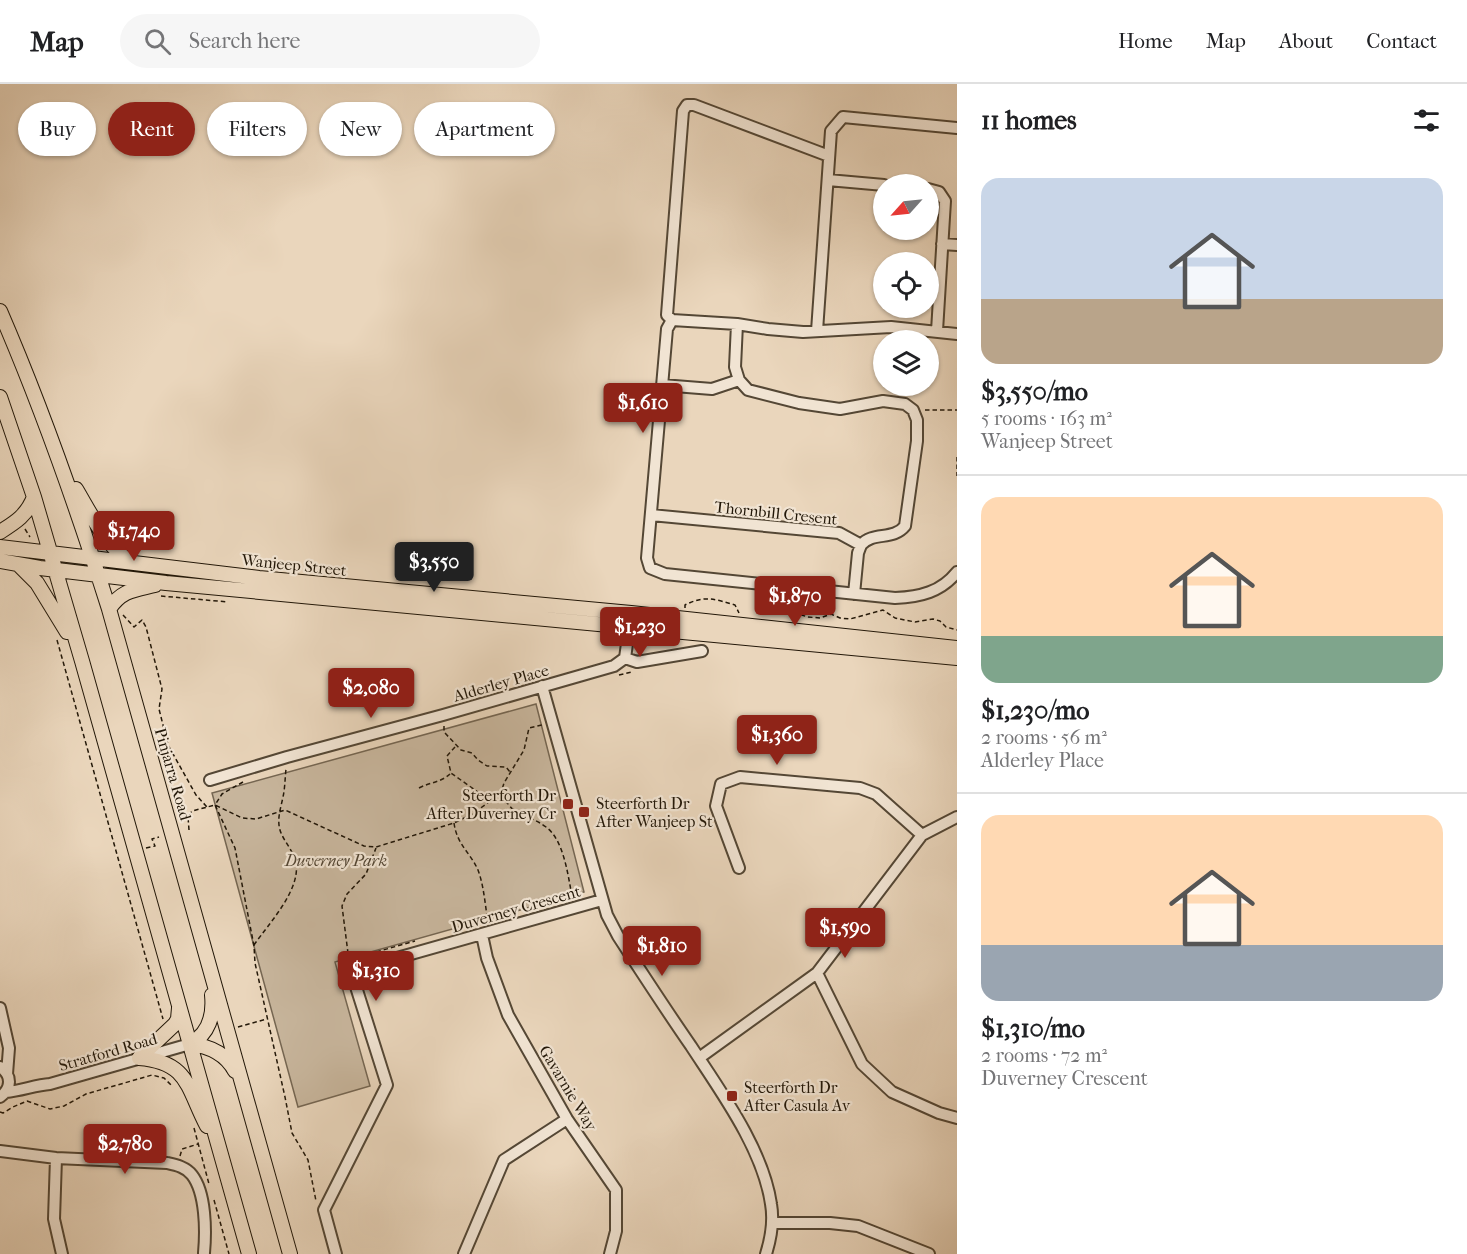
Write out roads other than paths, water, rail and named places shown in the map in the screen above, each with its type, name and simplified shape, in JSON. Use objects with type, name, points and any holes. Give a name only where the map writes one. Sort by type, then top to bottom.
[{"type":"main road","name":"Pinjarra Road","points":[[0,311],[30,381],[98,574],[116,609],[210,966],[290,1254]]},
{"type":"main road","points":[[0,397],[34,497],[82,661],[249,1254]]},
{"type":"main road","points":[[59,459],[107,540],[118,554],[133,564]]},
{"type":"main road","points":[[0,532],[20,520],[34,497]]},
{"type":"main road","name":"Wanjeep Street","points":[[0,547],[133,564],[258,585],[957,648]]},
{"type":"main road","name":"Wanjeep Street","points":[[0,561],[98,574],[164,589],[258,585]]},
{"type":"main road","points":[[18,564],[37,583],[61,620],[82,661]]},
{"type":"main road","points":[[116,609],[116,599],[125,592],[164,589]]},
{"type":"main road","name":"Wanjeep Street","points":[[630,620],[957,658]]},
{"type":"main road","points":[[190,1044],[202,1036],[212,1015],[210,966]]},
{"type":"main road","points":[[139,1058],[175,1024],[179,1012],[178,1002]]},
{"type":"main road","points":[[190,1044],[208,1048],[228,1060],[242,1084]]},
{"type":"main road","points":[[139,1058],[156,1060],[171,1066],[184,1078],[221,1155]]},
{"type":"street","points":[[829,156],[694,105],[687,105],[683,111],[667,315],[672,320],[737,324],[768,330],[817,331],[891,327],[926,330]]},
{"type":"street","points":[[817,331],[831,131],[843,117],[957,128]]},
{"type":"street","points":[[828,180],[873,184]]},
{"type":"street","points":[[937,330],[945,201],[939,192]]},
{"type":"street","points":[[942,244],[957,245]]},
{"type":"street","points":[[672,320],[667,330],[646,558],[650,568],[665,574],[895,598],[915,597],[934,591],[957,572]]},
{"type":"street","points":[[737,324],[735,367],[739,380],[748,390],[799,403],[840,409],[883,401],[905,404],[913,410],[917,420],[916,441],[905,526],[892,536],[869,538],[861,546],[858,553],[854,594]]},
{"type":"street","points":[[939,331],[957,334]]},
{"type":"street","points":[[662,386],[712,389],[739,380]]},
{"type":"street","name":"Thornbill Cresent","points":[[651,515],[839,533],[861,546]]},
{"type":"street","points":[[625,658],[630,620]]},
{"type":"street","name":"Alderley Place","points":[[210,780],[614,666],[625,658],[637,662],[702,651]]},
{"type":"street","points":[[542,686],[602,900],[618,936],[730,1105],[747,1136],[768,1189],[772,1206],[772,1223],[766,1254]]},
{"type":"street","points":[[739,868],[716,806],[721,784],[740,777],[860,788],[876,794],[922,835]]},
{"type":"street","points":[[699,1058],[817,973],[922,835],[957,817]]},
{"type":"street","name":"Duverney Crescent","points":[[336,1254],[324,1210],[387,1085],[351,971],[602,900]]},
{"type":"street","name":"Gavarnie Way","points":[[486,934],[487,958],[508,1015],[567,1119],[616,1190],[616,1231],[610,1254]]},
{"type":"street","points":[[817,973],[862,1064],[892,1092],[939,1113],[957,1118]]},
{"type":"street","points":[[0,1008],[9,1048],[3,1094]]},
{"type":"street","points":[[0,1039],[5,1025]]},
{"type":"street","name":"Stratford Road","points":[[3,1094],[50,1084],[190,1044]]},
{"type":"street","name":"Stratford Road","points":[[5,1073],[33,1086]]},
{"type":"street","points":[[464,1254],[504,1160],[567,1119]]},
{"type":"street","points":[[0,1151],[56,1158],[167,1163],[183,1167],[192,1175],[198,1188],[206,1219],[204,1253]]},
{"type":"street","points":[[56,1158],[54,1219],[62,1254]]},
{"type":"street","points":[[772,1223],[830,1223],[858,1226],[916,1252],[929,1254]]},
{"type":"place","name":"Steerforth Dr After Duverney Cr","points":[[568,804]]},
{"type":"place","name":"Steerforth Dr After Wanjeep St","points":[[584,812]]},
{"type":"place","name":"Steerforth Dr After Casula Av","points":[[732,1096]]},
{"type":"park label","name":"Duverney Park","points":[[336,860]]}]
